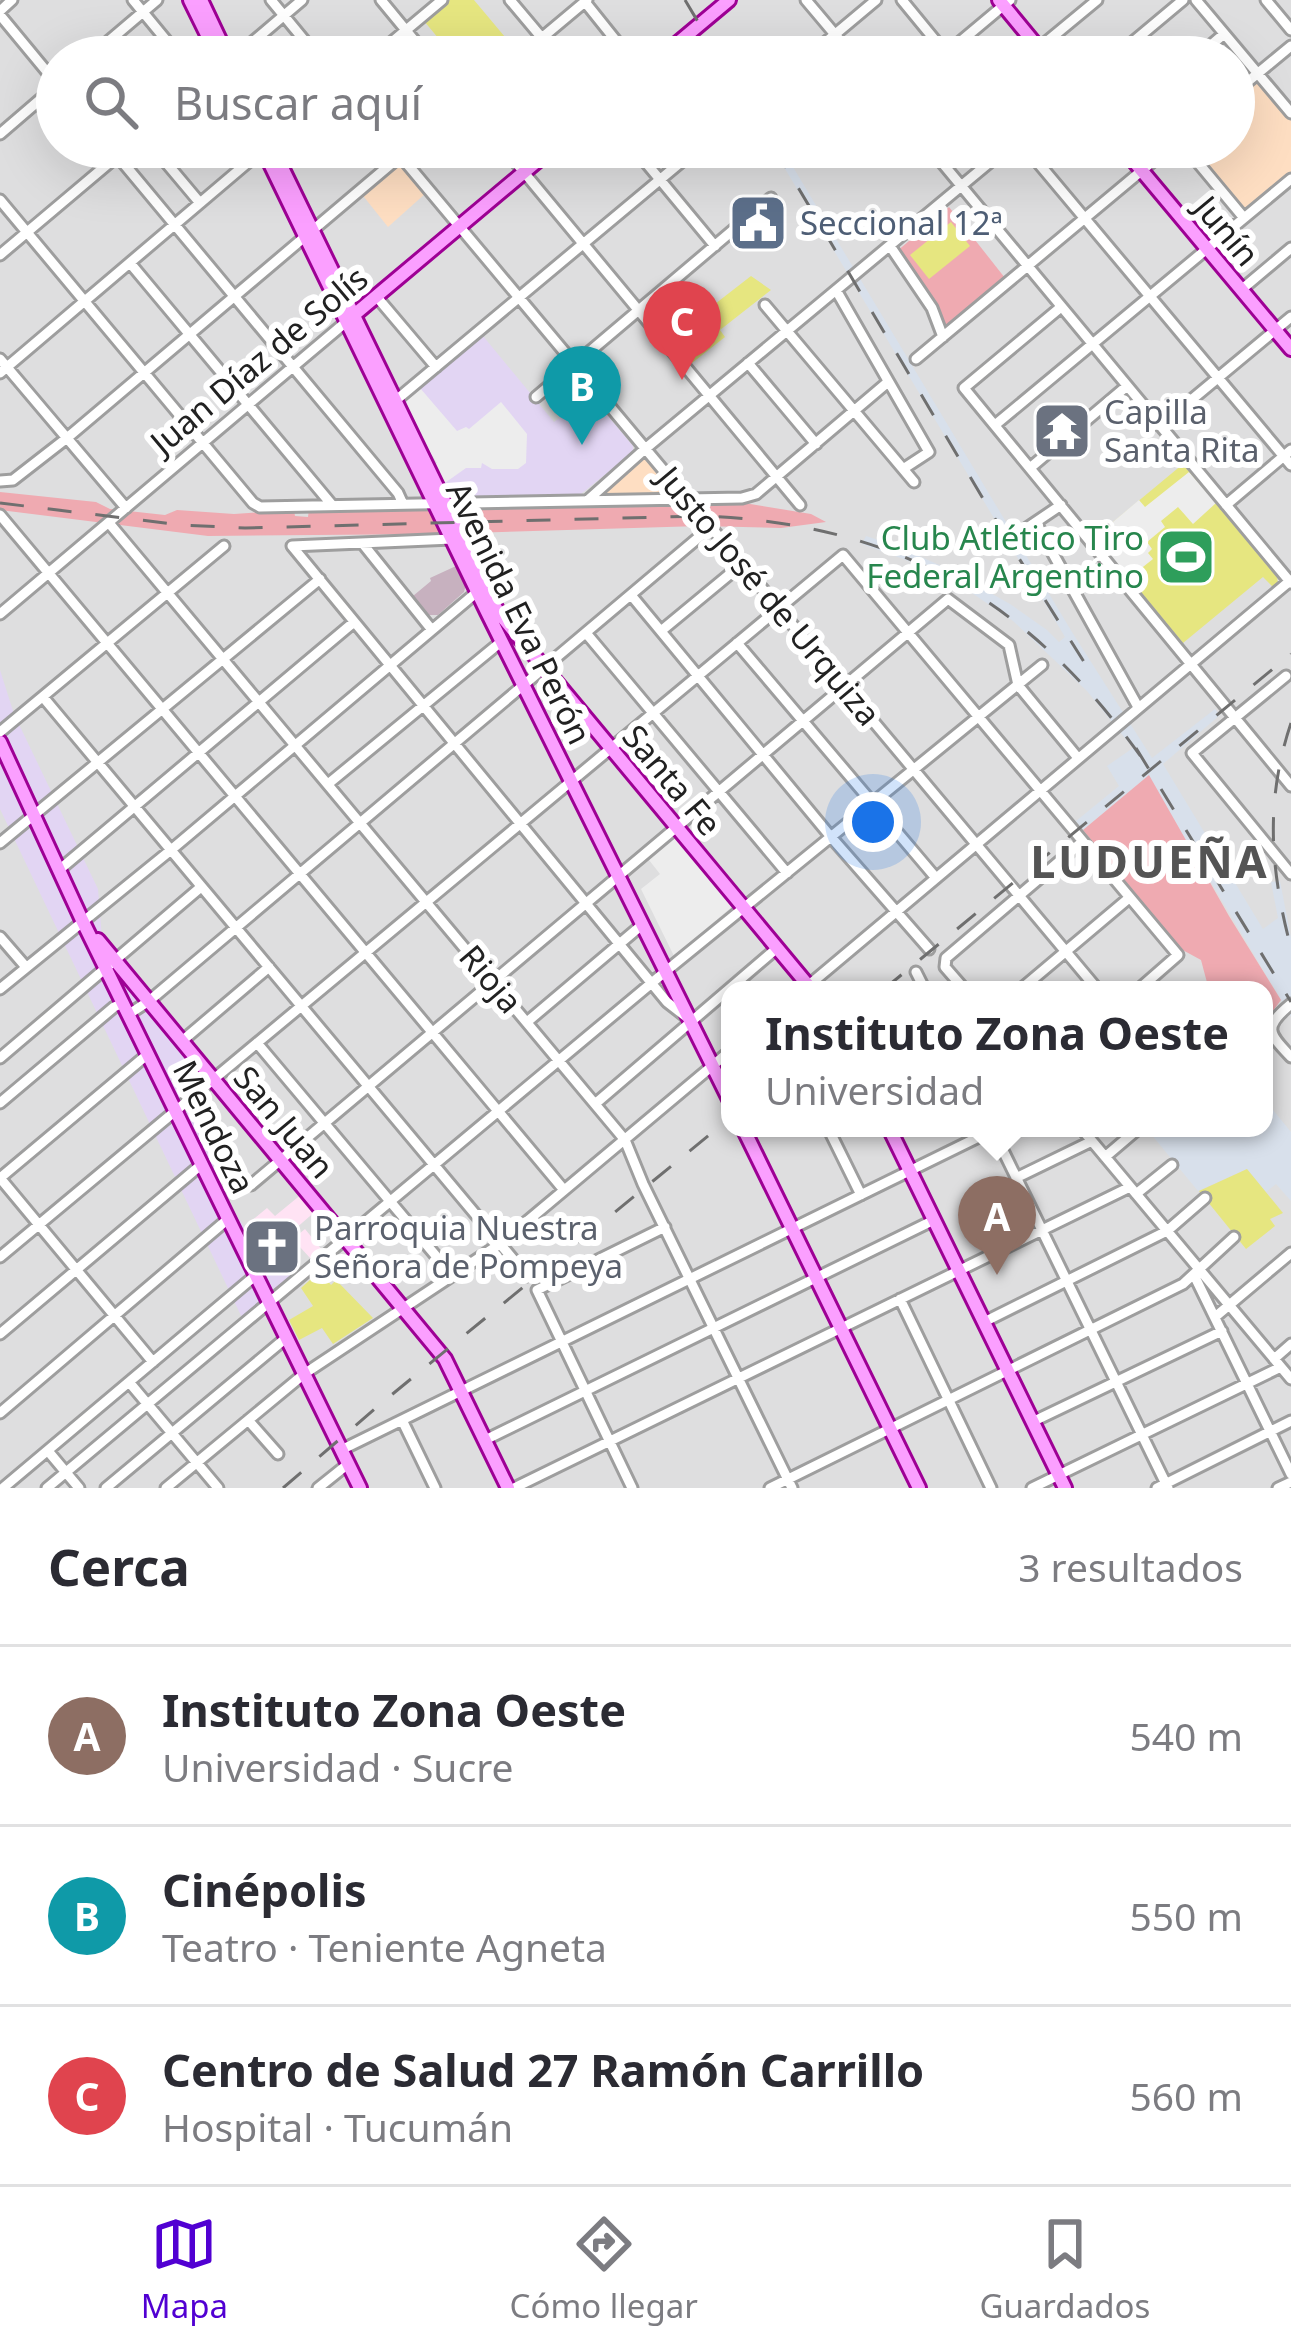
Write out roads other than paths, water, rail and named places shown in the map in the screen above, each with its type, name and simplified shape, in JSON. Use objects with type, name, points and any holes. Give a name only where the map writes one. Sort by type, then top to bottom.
[{"type":"main road","points":[[190,0],[208,36]]},
{"type":"main road","points":[[201,0],[221,36]]},
{"type":"main road","points":[[686,36],[729,0]]},
{"type":"main road","points":[[1004,2],[1030,36]]},
{"type":"main road","name":"Avenida Eva Perón","points":[[276,168],[439,503],[493,603]]},
{"type":"main road","name":"Juan Díaz de Solís","points":[[350,318],[529,168]]},
{"type":"main road","name":"Junín","points":[[1140,168],[1291,350]]},
{"type":"main road","name":"Avenida Eva Perón","points":[[350,318],[395,401],[477,592],[721,1083]]},
{"type":"main road","name":"Santa Fe","points":[[493,603],[803,981]]},
{"type":"main road","name":"Mendoza","points":[[0,742],[360,1488]]},
{"type":"main road","name":"San Juan","points":[[111,964],[149,1001],[445,1359],[511,1488]]},
{"type":"main road","points":[[750,1137],[919,1488]]},
{"type":"main road","points":[[893,1137],[1062,1482]]},
{"type":"street","points":[[13,0],[0,13],[36,58]]},
{"type":"street","points":[[133,0],[163,36]]},
{"type":"street","points":[[115,36],[157,0]]},
{"type":"street","points":[[271,0],[301,36]]},
{"type":"street","points":[[259,36],[302,0]]},
{"type":"street","points":[[381,0],[411,36]]},
{"type":"street","points":[[399,36],[442,0]]},
{"type":"street","points":[[510,0],[540,36]]},
{"type":"street","points":[[806,0],[835,34]]},
{"type":"street","points":[[833,36],[876,0]]},
{"type":"street","points":[[902,0],[930,36]]},
{"type":"street","points":[[1060,36],[1097,0]]},
{"type":"street","points":[[1140,36],[1184,0]]},
{"type":"street","points":[[1196,0],[1223,36]]},
{"type":"street","points":[[1266,0],[1291,30]]},
{"type":"street","points":[[544,36],[586,1],[613,36]]},
{"type":"street","points":[[967,36],[1004,2]]},
{"type":"street","points":[[1255,76],[1291,46]]},
{"type":"street","points":[[1255,70],[1291,113]]},
{"type":"street","points":[[0,134],[36,102]]},
{"type":"street","points":[[0,255],[97,168]]},
{"type":"street","points":[[127,168],[403,504]]},
{"type":"street","points":[[171,168],[200,203]]},
{"type":"street","points":[[126,508],[2,366],[242,168]]},
{"type":"street","points":[[5,481],[67,438],[380,168]]},
{"type":"street","name":"Justo José de Urquiza","points":[[411,168],[1091,981]]},
{"type":"street","points":[[521,168],[800,506]]},
{"type":"street","points":[[651,168],[715,245]]},
{"type":"street","points":[[395,401],[673,168]]},
{"type":"street","points":[[816,981],[1290,581],[946,168]]},
{"type":"street","points":[[589,500],[983,168]]},
{"type":"street","points":[[1042,168],[1288,457],[1226,505]]},
{"type":"street","points":[[916,359],[1146,168]]},
{"type":"street","points":[[1202,168],[1244,218]]},
{"type":"street","points":[[995,425],[1291,179]]},
{"type":"street","points":[[536,397],[771,198]]},
{"type":"street","points":[[0,200],[256,506],[742,498],[756,494],[888,382]]},
{"type":"street","points":[[890,246],[932,308],[943,337]]},
{"type":"street","points":[[1241,290],[1291,248]]},
{"type":"street","points":[[130,263],[332,505]]},
{"type":"street","points":[[836,290],[929,452],[903,469]]},
{"type":"street","points":[[376,296],[436,367]]},
{"type":"street","points":[[765,305],[914,482]]},
{"type":"street","points":[[1061,307],[964,388],[1291,786]]},
{"type":"street","points":[[1160,426],[1291,316]]},
{"type":"street","name":"Juan Díaz de Solís","points":[[0,614],[350,318]]},
{"type":"street","points":[[748,363],[816,444]]},
{"type":"street","points":[[1030,468],[1127,386]]},
{"type":"street","points":[[1018,534],[1061,505]]},
{"type":"street","points":[[0,515],[564,1190]]},
{"type":"street","name":"Rioja","points":[[109,523],[625,1140],[790,1484]]},
{"type":"street","points":[[1036,523],[1138,707]]},
{"type":"street","points":[[0,1102],[114,1006],[126,1008],[149,1001],[711,527]]},
{"type":"street","points":[[452,539],[292,546],[667,1002],[691,1022]]},
{"type":"street","points":[[363,544],[432,630]]},
{"type":"street","points":[[0,732],[224,546]]},
{"type":"street","points":[[0,1257],[843,555],[1178,955],[1148,981]]},
{"type":"street","points":[[662,632],[742,565]]},
{"type":"street","points":[[0,843],[320,579]]},
{"type":"street","points":[[0,988],[477,592]]},
{"type":"street","points":[[631,595],[929,949]]},
{"type":"street","points":[[251,1185],[948,598],[1010,646],[1018,685],[1078,758]]},
{"type":"street","points":[[59,870],[354,622]]},
{"type":"street","points":[[586,633],[787,873]]},
{"type":"street","points":[[328,784],[502,641]]},
{"type":"street","points":[[737,643],[936,878]]},
{"type":"street","points":[[47,1488],[666,971],[1042,665]]},
{"type":"street","points":[[1286,676],[1192,753],[1289,867]]},
{"type":"street","points":[[43,697],[527,1276]]},
{"type":"street","points":[[957,981],[945,967],[950,954],[1082,842]]},
{"type":"street","points":[[0,1058],[201,886]]},
{"type":"street","points":[[1030,981],[1129,898]]},
{"type":"street","points":[[526,1022],[643,925]]},
{"type":"street","points":[[0,937],[26,967]]},
{"type":"street","points":[[739,981],[777,948]]},
{"type":"street","points":[[182,1041],[268,968]]},
{"type":"street","points":[[916,972],[920,981]]},
{"type":"street","points":[[595,1104],[721,996]]},
{"type":"street","points":[[257,1043],[452,1275]]},
{"type":"street","points":[[148,1054],[0,1178],[153,1362]]},
{"type":"street","points":[[166,1488],[304,1374],[500,1244],[721,1058]]},
{"type":"street","points":[[832,1137],[861,1195]]},
{"type":"street","points":[[318,1488],[344,1457],[402,1420],[978,1137]]},
{"type":"street","points":[[998,1137],[1163,1486],[1291,1421]]},
{"type":"street","points":[[1088,1137],[1291,1379]]},
{"type":"street","points":[[1105,1157],[1128,1137]]},
{"type":"street","points":[[1016,1178],[1092,1142]]},
{"type":"street","points":[[0,1334],[202,1164]]},
{"type":"street","points":[[511,1488],[1133,1190],[1172,1165]]},
{"type":"street","points":[[984,1322],[1167,1231],[1204,1198]]},
{"type":"street","points":[[0,1413],[228,1219]]},
{"type":"street","points":[[484,1440],[934,1220]]},
{"type":"street","points":[[632,1488],[537,1290],[664,1227]]},
{"type":"street","points":[[770,1488],[790,1484],[889,1429],[1183,1284],[1234,1237]]},
{"type":"street","points":[[1215,1317],[1291,1253]]},
{"type":"street","points":[[1197,1272],[1291,1478],[1278,1488]]},
{"type":"street","points":[[0,1467],[8,1485],[256,1276]]},
{"type":"street","points":[[899,1299],[991,1488]]},
{"type":"street","points":[[1032,1422],[1222,1331]]},
{"type":"street","points":[[106,1488],[286,1338]]},
{"type":"street","points":[[1032,1488],[1062,1482],[1142,1435],[1247,1384],[1278,1363],[1291,1344]]},
{"type":"street","points":[[129,1382],[218,1488]]},
{"type":"street","points":[[248,1420],[278,1454]]},
{"type":"street","points":[[402,1420],[435,1488]]},
{"type":"street","points":[[47,1451],[79,1488]]},
{"type":"railway","points":[[685,0],[706,36]]},
{"type":"railway","points":[[786,168],[1096,681]]},
{"type":"railway","points":[[0,503],[245,528],[701,516],[772,522],[837,535],[898,554],[954,581],[1006,615],[1055,656],[1144,761]]},
{"type":"railway","points":[[894,981],[1291,654]]},
{"type":"railway","points":[[1291,723],[1277,780],[1273,835],[1278,890],[1291,948]]},
{"type":"railway","points":[[1136,748],[1291,1002]]},
{"type":"railway","points":[[283,1488],[721,1125]]},
{"type":"place","name":"Seccional 12ª","points":[[758,223]]},
{"type":"place","name":"Centro de Salud 27 Ramón Carrillo","points":[[682,380]]},
{"type":"place","name":"Capilla Santa Rita","points":[[1062,431]]},
{"type":"place","name":"Cinépolis","points":[[582,445]]},
{"type":"place","name":"Club Atlético Tiro Federal Argentino","points":[[1186,557]]},
{"type":"place","name":"Parroquia Nuestra Señora de Pompeya","points":[[272,1247]]},
{"type":"place","name":"Instituto Zona Oeste","points":[[997,1275]]},
{"type":"district","name":"LUDUEÑA","points":[[1150,862]]}]
